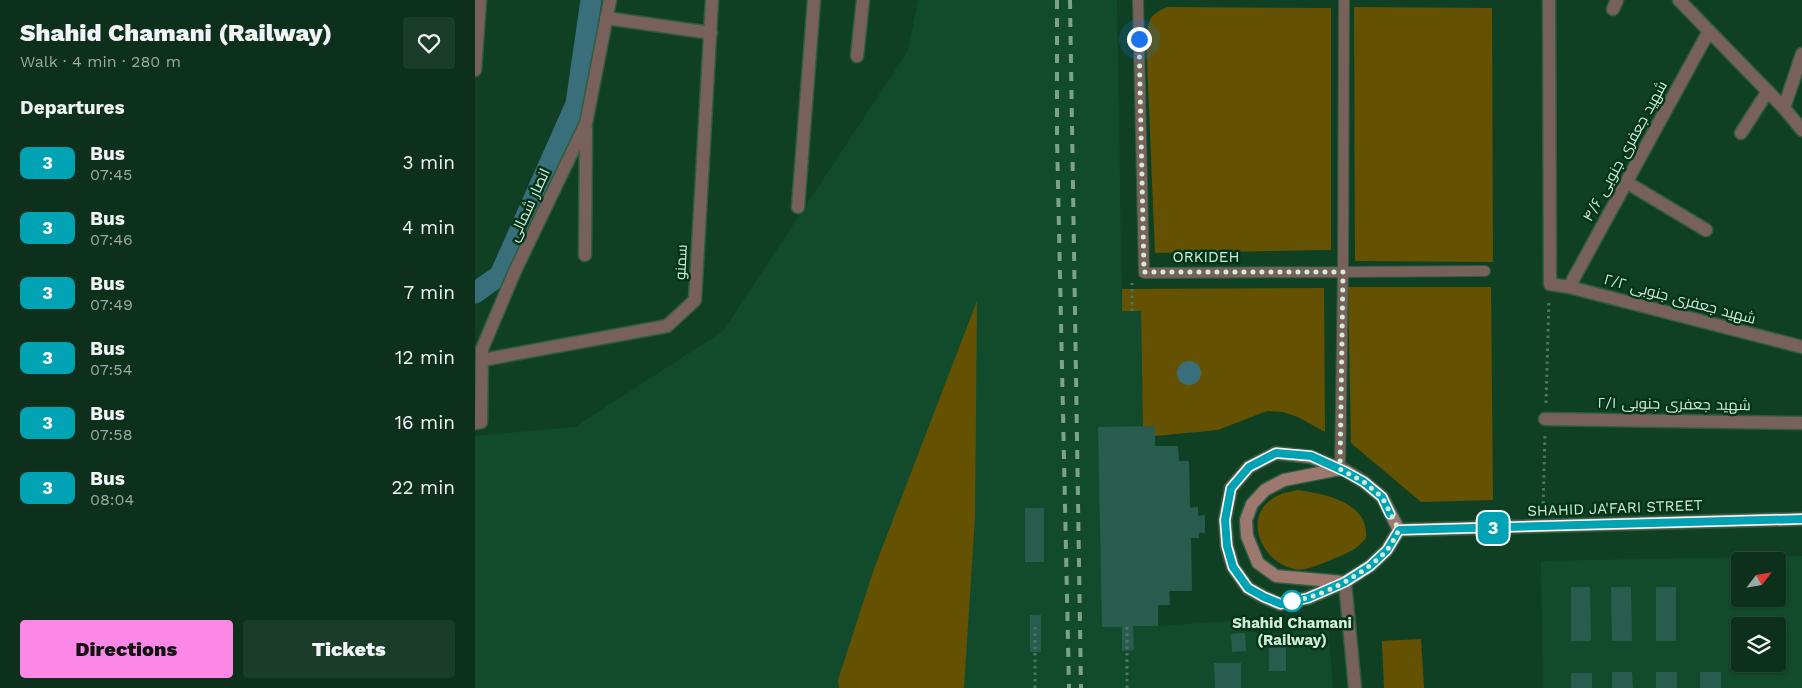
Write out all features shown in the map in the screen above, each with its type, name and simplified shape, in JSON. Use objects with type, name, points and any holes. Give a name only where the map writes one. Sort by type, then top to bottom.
[{"type":"main road","points":[[1276,453],[1311,456],[1364,482],[1382,497],[1399,530],[1387,550],[1370,566],[1345,582],[1308,598],[1281,604],[1248,588],[1233,567],[1227,546],[1225,520],[1231,488],[1249,467],[1276,453]]},
{"type":"main road","points":[[1340,469],[1284,480],[1265,490],[1252,504],[1246,520],[1247,536],[1258,563],[1276,576],[1345,582]]},
{"type":"main road","name":"SHAHID JA'FARI STREET","points":[[1399,530],[1802,519]]},
{"type":"street","points":[[475,70],[480,0]]},
{"type":"street","name":"انصار شمالی","points":[[478,422],[482,349],[585,123],[610,0]]},
{"type":"street","name":"سمنو","points":[[482,360],[667,326],[695,300],[713,0]]},
{"type":"street","points":[[799,207],[814,0]]},
{"type":"street","points":[[857,56],[863,0]]},
{"type":"street","name":"شهید جعفری جنوبی ۲/۲","points":[[1549,0],[1550,284],[1569,287],[1802,347]]},
{"type":"street","points":[[1679,0],[1768,91],[1802,130]]},
{"type":"street","points":[[606,18],[711,34]]},
{"type":"street","name":"شهید جعفری جنوبی ۴/۶","points":[[1569,287],[1709,31]]},
{"type":"street","points":[[1784,108],[1802,54]]},
{"type":"street","points":[[1741,133],[1768,91]]},
{"type":"street","points":[[585,123],[585,255]]},
{"type":"street","points":[[1626,182],[1706,230]]},
{"type":"street","name":"شهید جعفری جنوبی ۲/۱","points":[[1545,419],[1802,423]]},
{"type":"street","points":[[1345,582],[1355,688]]},
{"type":"lane","name":"ORKIDEH","points":[[1138,0],[1144,272],[1343,272]]},
{"type":"lane","points":[[1340,469],[1344,0]]},
{"type":"lane","points":[[1343,272],[1485,271]]},
{"type":"path","points":[[1132,289],[1132,311]]},
{"type":"path","points":[[1127,623],[1127,688]]},
{"type":"path","points":[[1035,624],[1035,688]]},
{"type":"shaded area","points":[[918,0],[1117,0],[1122,311],[1141,311],[1143,426],[1155,426],[1155,446],[1178,446],[1179,461],[1189,461],[1190,507],[1198,507],[1198,515],[1205,515],[1205,533],[1199,533],[1191,538],[1192,591],[1170,591],[1170,605],[1158,606],[1158,626],[1232,621],[1248,632],[1288,633],[1328,622],[1333,688],[475,688],[475,436],[575,427],[723,331],[908,51]]},
{"type":"shaded area","points":[[1168,7],[1331,8],[1331,250],[1155,253],[1146,37],[1151,18],[1157,12]]},
{"type":"shaded area","points":[[1354,7],[1492,8],[1493,262],[1355,261]]},
{"type":"shaded area","points":[[1348,287],[1491,287],[1493,500],[1421,502],[1351,443]]},
{"type":"shaded area","points":[[1324,288],[1325,432],[1298,417],[1283,412],[1267,411],[1218,430],[1155,436],[1143,426],[1141,311],[1122,311],[1122,289]]},
{"type":"shaded area","points":[[977,301],[975,516],[964,688],[839,688],[838,680],[874,569]]},
{"type":"shaded area","points":[[1298,490],[1332,497],[1353,508],[1365,526],[1366,538],[1359,546],[1350,551],[1308,569],[1294,569],[1283,565],[1273,558],[1260,539],[1258,518],[1263,508],[1272,499],[1281,494]]},
{"type":"shaded area","points":[[1786,556],[1802,556],[1802,688],[1543,688],[1541,561],[1731,557],[1731,608],[1786,608]]},
{"type":"shaded area","points":[[1421,639],[1424,688],[1384,688],[1382,641]]},
{"type":"water","points":[[1189,361],[1197,365],[1201,373],[1197,381],[1189,385],[1181,381],[1177,373],[1181,365]]},
{"type":"building","points":[[1155,426],[1155,446],[1178,446],[1179,461],[1189,461],[1190,508],[1198,507],[1198,516],[1205,515],[1205,533],[1199,533],[1199,538],[1191,538],[1192,591],[1169,591],[1170,605],[1158,605],[1158,626],[1133,626],[1134,650],[1122,651],[1122,627],[1102,627],[1098,427]]},
{"type":"building","points":[[1025,508],[1044,508],[1044,562],[1025,562]]},
{"type":"building","points":[[1571,587],[1590,587],[1591,641],[1571,641]]},
{"type":"building","points":[[1611,587],[1631,587],[1632,641],[1612,641]]},
{"type":"building","points":[[1656,587],[1676,587],[1676,641],[1656,641]]},
{"type":"building","points":[[1030,615],[1041,615],[1041,652],[1030,652]]},
{"type":"building","points":[[1245,633],[1246,651],[1232,652],[1231,634]]},
{"type":"building","points":[[1269,635],[1286,635],[1286,671],[1269,671]]},
{"type":"building","points":[[1214,663],[1241,663],[1241,688],[1215,688]]},
{"type":"building","points":[[1612,672],[1632,672],[1633,688],[1612,688]]},
{"type":"building","points":[[1656,672],[1677,672],[1677,688],[1656,688]]},
{"type":"building","points":[[1700,672],[1721,672],[1721,688],[1700,688]]},
{"type":"building","points":[[1571,673],[1592,673],[1592,688],[1571,688]]},
{"type":"waterway","points":[[475,293],[500,275],[576,104],[591,0]]},
{"type":"railway","points":[[1057,0],[1057,138],[1069,688]]},
{"type":"railway","points":[[1070,0],[1081,688]]},
{"type":"bus line","name":"3","points":[[1390,514],[1382,497],[1364,482],[1346,472],[1311,456],[1276,453],[1249,467],[1231,488],[1225,520],[1227,546],[1233,567],[1248,588],[1281,604],[1308,598],[1345,582],[1370,566],[1387,550],[1399,530],[1802,519]]},
{"type":"place","name":"Shahid Chamani (Railway)","points":[[1292,601]]},
{"type":"route","points":[[1139,39],[1144,272],[1343,272],[1340,469],[1364,482],[1382,497],[1399,530],[1387,550],[1370,566],[1345,582],[1308,598],[1292,601]]}]
